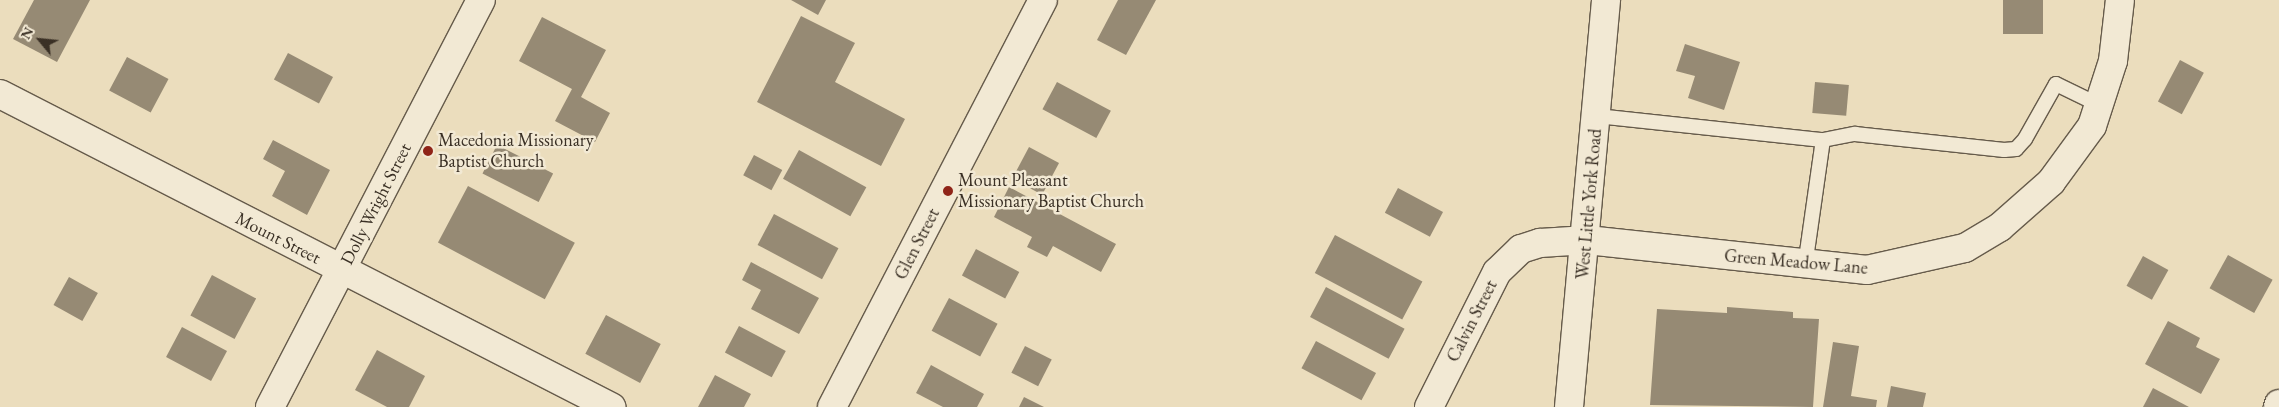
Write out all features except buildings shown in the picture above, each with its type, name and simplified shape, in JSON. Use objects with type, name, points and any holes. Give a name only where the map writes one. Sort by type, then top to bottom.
[{"type":"street","name":"Dolly Wright Street","points":[[270,407],[481,0]]},
{"type":"street","name":"Glen Street","points":[[832,407],[1042,0]]},
{"type":"street","name":"West Little York Road","points":[[1569,407],[1587,240],[1606,0]]},
{"type":"street","name":"Green Meadow Lane","points":[[1587,240],[1805,266],[1866,270],[1964,248],[2000,227],[2051,182],[2092,126],[2113,61],[2120,0]]},
{"type":"street","name":"Mount Street","points":[[0,94],[341,271],[610,407]]},
{"type":"street","name":"Calvin Street","points":[[1429,407],[1497,272],[1521,250],[1551,240],[1587,240]]},
{"type":"lane","points":[[1597,116],[1823,140],[1855,134],[2016,149],[2056,84],[2099,105]]},
{"type":"lane","points":[[1805,266],[1823,140]]},
{"type":"place","name":"Macedonia Missionary Baptist Church","points":[[428,151]]},
{"type":"place","name":"Mount Pleasant Missionary Baptist Church","points":[[948,191]]}]
